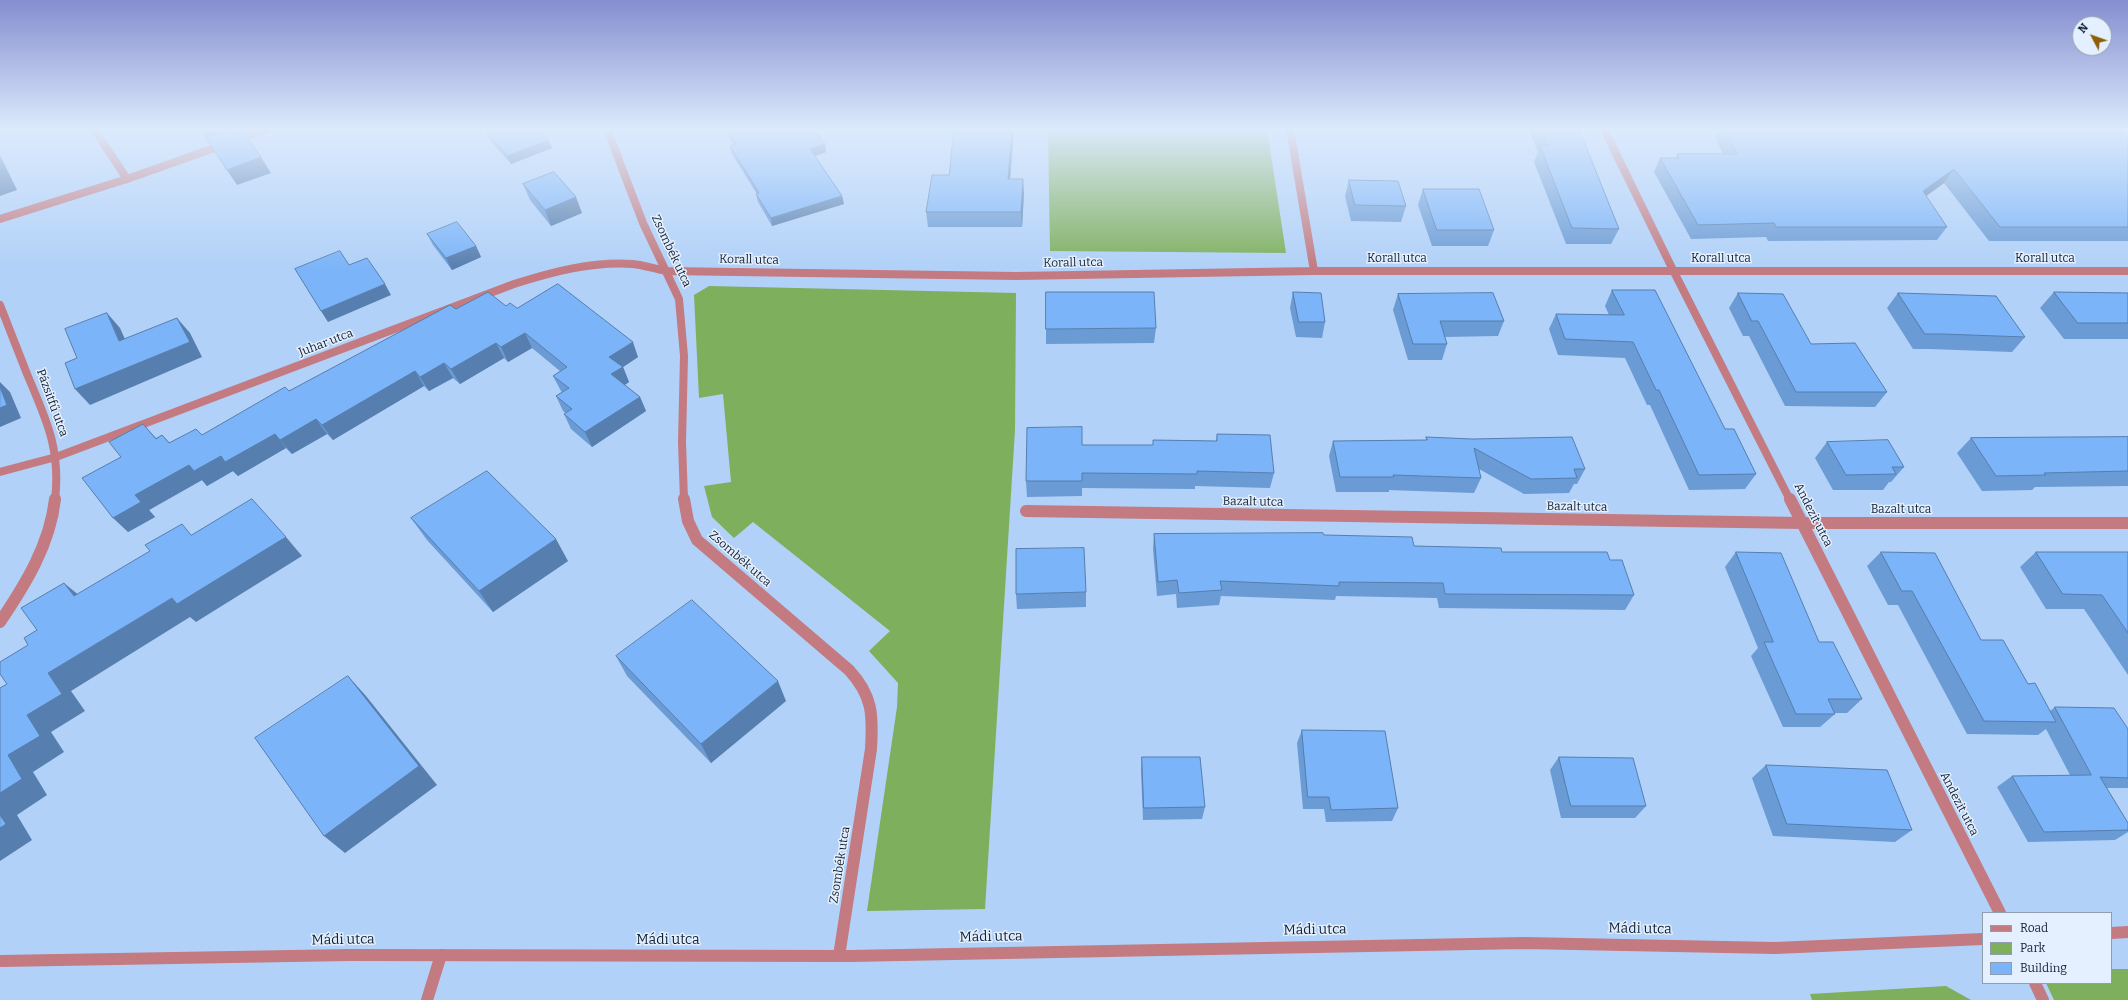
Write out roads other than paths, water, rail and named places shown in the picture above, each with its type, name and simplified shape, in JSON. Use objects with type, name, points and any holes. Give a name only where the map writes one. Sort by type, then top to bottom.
[{"type":"street","points":[[0,220],[136,176]]},
{"type":"street","name":"Zsombék utca","points":[[625,176],[643,223],[679,299],[684,356],[682,442],[684,500],[688,521],[697,540],[854,675],[865,687],[871,707],[871,749],[839,956]]},
{"type":"street","points":[[1298,176],[1314,271]]},
{"type":"street","name":"Andezit utca","points":[[1627,176],[1673,270],[1999,912]]},
{"type":"street","name":"Juhar utca","points":[[0,472],[56,457],[514,284],[550,273],[601,265],[633,264],[666,271]]},
{"type":"street","name":"Korall utca","points":[[666,271],[1016,276],[1314,271],[2128,271]]},
{"type":"street","name":"Pázsitfű utca","points":[[0,305],[51,433],[56,457],[58,489],[55,512],[44,544],[32,570],[0,622]]},
{"type":"street","name":"Bazalt utca","points":[[1026,511],[1802,523],[2128,523]]},
{"type":"street","points":[[2112,932],[2128,932]]},
{"type":"street","name":"Mádi utca","points":[[0,961],[442,956],[839,956],[1524,943],[1775,948],[1982,939]]},
{"type":"street","points":[[427,1000],[442,956]]},
{"type":"street","points":[[2036,984],[2044,1000]]}]
